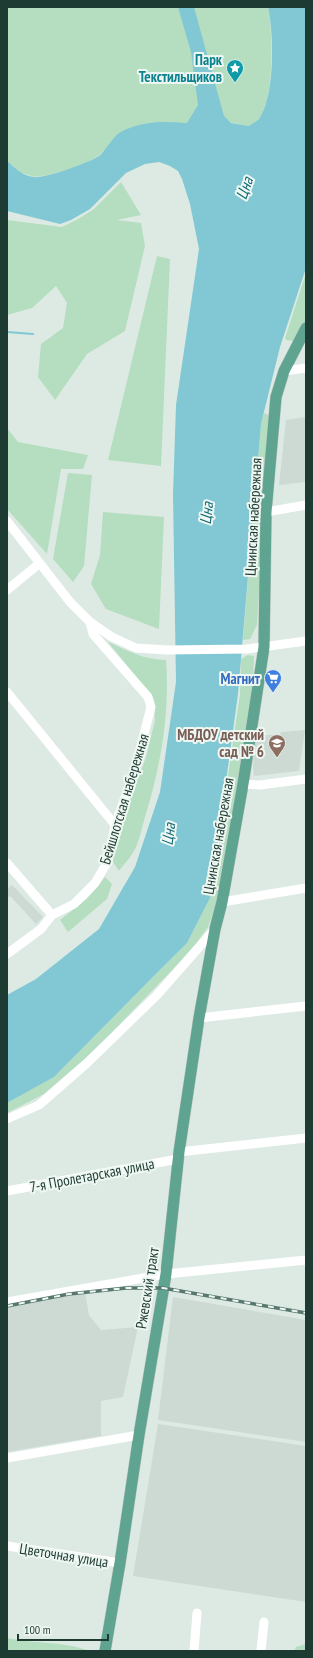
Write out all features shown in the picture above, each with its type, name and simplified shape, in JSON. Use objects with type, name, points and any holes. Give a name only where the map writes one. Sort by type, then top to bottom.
[{"type":"main road","name":"Цнинская набережная","points":[[215,930],[222,902],[243,784],[264,647],[266,512],[276,397],[284,372],[306,328]]},
{"type":"main road","name":"Ржевский тракт","points":[[105,1651],[166,1274],[178,1156],[199,1018],[215,930]]},
{"type":"street","points":[[284,372],[306,368]]},
{"type":"street","points":[[266,512],[306,505]]},
{"type":"street","name":"Бейшлотская набережная","points":[[7,521],[70,602],[90,622],[112,637],[136,648],[167,650],[247,649],[306,641]]},
{"type":"street","points":[[7,590],[40,563]]},
{"type":"street","name":"Бейшлотская набережная","points":[[7,954],[40,929],[52,915],[74,904],[95,883],[108,861],[115,825],[134,773],[151,706],[148,697],[93,634],[90,622]]},
{"type":"street","points":[[7,692],[115,825]]},
{"type":"street","points":[[243,784],[260,784],[306,779]]},
{"type":"street","points":[[7,863],[52,915]]},
{"type":"street","points":[[222,902],[306,888]]},
{"type":"street","name":"Цнинская набережная","points":[[7,1119],[39,1105],[87,1063],[157,994],[215,930]]},
{"type":"street","points":[[199,1018],[306,1006]]},
{"type":"street","name":"7-я Пролетарская улица","points":[[7,1191],[178,1156],[306,1138]]},
{"type":"street","points":[[7,1302],[166,1274],[306,1260]]},
{"type":"street","points":[[7,1458],[139,1435]]},
{"type":"street","name":"Цветочная улица","points":[[7,1546],[120,1563]]},
{"type":"street","points":[[194,1651],[197,1613]]},
{"type":"street","points":[[261,1651],[264,1622]]},
{"type":"shaded area","points":[[306,417],[306,482],[279,485],[286,420]]},
{"type":"shaded area","name":"МБДОУ детский сад № 6","points":[[305,730],[299,771],[254,776],[253,766],[255,735],[280,735],[281,732]]},
{"type":"shaded area","points":[[12,885],[43,917],[36,924],[10,896],[7,898],[7,889]]},
{"type":"shaded area","points":[[85,1292],[89,1315],[101,1330],[138,1327],[123,1397],[101,1401],[101,1436],[7,1452],[7,1308]]},
{"type":"shaded area","points":[[173,1297],[306,1320],[306,1442],[158,1420]]},
{"type":"shaded area","points":[[158,1424],[306,1446],[306,1602],[133,1576]]},
{"type":"green space","points":[[7,7],[268,7],[271,33],[271,67],[270,84],[263,112],[257,121],[249,126],[222,121],[187,123],[169,122],[118,134],[111,144],[98,156],[82,166],[34,177],[20,172],[7,161]]},
{"type":"green space","points":[[121,182],[141,215],[117,220],[141,223],[145,246],[125,331],[87,354],[55,400],[38,377],[41,344],[63,328],[67,303],[56,286],[32,308],[7,315],[7,220],[62,227],[94,209]]},
{"type":"green space","points":[[157,256],[170,259],[161,466],[108,460]]},
{"type":"green space","points":[[306,273],[306,320],[294,341],[286,340],[285,338]]},
{"type":"green space","points":[[264,413],[269,415],[257,625],[250,639],[243,640],[261,424]]},
{"type":"green space","points":[[7,428],[18,442],[88,455],[83,469],[61,469],[47,554],[7,509]]},
{"type":"green space","points":[[68,473],[92,475],[84,566],[73,582],[53,559]]},
{"type":"green space","points":[[103,512],[164,517],[159,629],[106,609],[91,584],[100,555]]},
{"type":"green space","points":[[108,642],[143,656],[158,660],[166,660],[167,680],[167,700],[163,739],[156,778],[137,845],[132,855],[119,871],[111,859],[117,835],[146,757],[155,720],[154,701],[148,691]]},
{"type":"green space","points":[[248,655],[254,656],[252,703],[217,903],[208,927],[195,945],[177,965],[92,1053],[44,1094],[7,1113],[7,1103],[54,1077],[187,943],[210,898],[240,694],[241,659]]},
{"type":"green space","points":[[105,877],[112,884],[107,899],[68,932],[60,920],[88,898]]},
{"type":"green space","points":[[7,1638],[59,1644],[89,1651],[7,1651]]},
{"type":"green space","points":[[306,1644],[306,1651],[294,1651],[296,1647]]},
{"type":"water","name":"Цна","points":[[178,7],[194,7],[224,116],[231,123],[249,126],[259,119],[268,96],[272,64],[272,48],[268,7],[306,7],[306,268],[280,347],[261,424],[238,694],[210,898],[187,943],[54,1077],[7,1103],[7,995],[36,979],[99,929],[135,867],[160,792],[176,682],[173,494],[176,405],[199,249],[190,204],[182,179],[178,171],[170,166],[159,162],[145,164],[126,173],[90,209],[71,220],[60,224],[7,211],[7,161],[25,175],[33,177],[47,176],[94,159],[104,151],[119,133],[127,129],[152,123],[187,123],[198,105],[191,52]]},
{"type":"waterway","points":[[7,332],[33,334]]},
{"type":"railway","points":[[7,1306],[69,1294],[126,1288],[163,1288],[306,1313]]},
{"type":"place","name":"Парк Текстильщиков","points":[[235,83]]},
{"type":"place","name":"Магнит","points":[[273,693]]},
{"type":"place","name":"МБДОУ детский сад № 6","points":[[277,758]]}]
